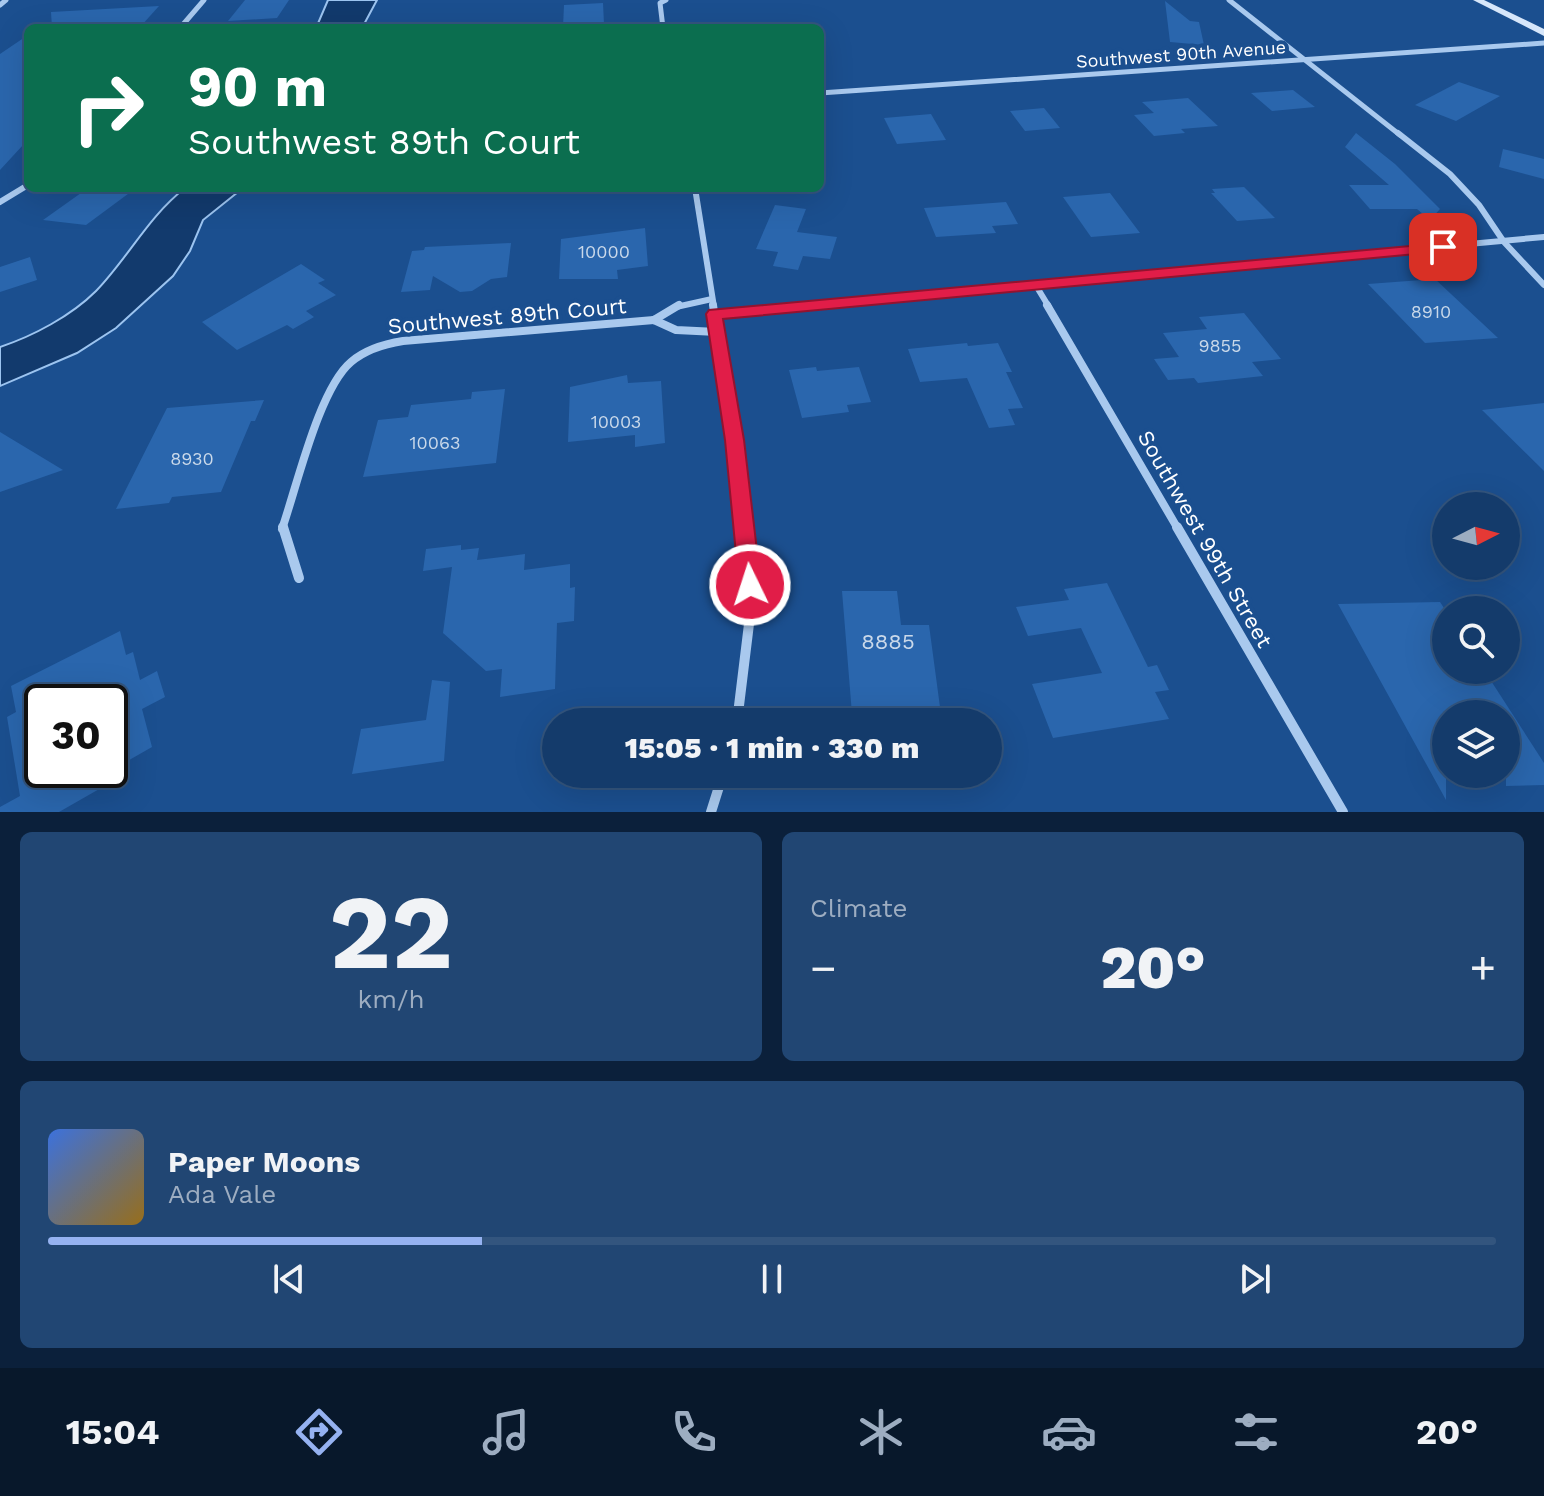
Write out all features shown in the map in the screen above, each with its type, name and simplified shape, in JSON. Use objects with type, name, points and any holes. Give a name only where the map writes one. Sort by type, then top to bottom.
[{"type":"street","points":[[0,5],[6,0]]},
{"type":"street","points":[[183,24],[204,0]]},
{"type":"street","points":[[663,24],[660,3],[666,0]]},
{"type":"street","points":[[1229,0],[1450,174],[1479,205],[1504,242],[1544,285]]},
{"type":"street","points":[[1477,0],[1544,33]]},
{"type":"street","name":"Southwest 90th Avenue","points":[[824,93],[1544,43]]},
{"type":"street","points":[[0,202],[24,187]]},
{"type":"street","points":[[696,192],[731,412],[749,568],[749,637],[739,708]]},
{"type":"street","points":[[715,314],[1544,237]]},
{"type":"street","name":"Southwest 99th Street","points":[[1035,284],[1343,812]]},
{"type":"street","points":[[654,320],[681,304],[712,299]]},
{"type":"street","points":[[654,320],[676,330],[717,332]]},
{"type":"street","name":"Southwest 89th Court","points":[[299,578],[282,530],[329,391],[340,371],[365,351],[403,341],[654,320]]},
{"type":"street","points":[[711,812],[719,788]]},
{"type":"water","points":[[328,0],[377,0],[364,24],[318,24]]},
{"type":"water","points":[[180,192],[238,192],[203,220],[190,251],[173,276],[116,328],[77,353],[0,386],[0,347],[51,324],[86,300]]},
{"type":"building","points":[[245,0],[289,0],[277,18],[228,21]]},
{"type":"building","points":[[1165,1],[1190,21],[1199,22],[1204,45],[1170,42]]},
{"type":"building","points":[[603,3],[604,24],[563,24],[564,5]]},
{"type":"building","points":[[159,6],[143,24],[52,24],[51,12]]},
{"type":"building","points":[[24,38],[24,145],[0,170],[0,54]]},
{"type":"building","points":[[1459,82],[1500,96],[1456,121],[1415,105]]},
{"type":"building","points":[[1293,90],[1315,107],[1272,111],[1251,93]]},
{"type":"building","points":[[1188,98],[1218,126],[1181,129],[1185,133],[1154,136],[1134,115],[1154,113],[1142,102]]},
{"type":"building","points":[[1044,108],[1060,128],[1025,131],[1010,111]]},
{"type":"building","points":[[931,114],[946,140],[897,144],[884,118]]},
{"type":"building","points":[[1356,133],[1395,164],[1440,209],[1430,220],[1417,209],[1370,209],[1349,185],[1389,185],[1345,147]]},
{"type":"building","points":[[1503,149],[1544,159],[1544,179],[1499,167]]},
{"type":"building","points":[[1244,187],[1275,218],[1237,221],[1211,193],[1215,193],[1212,189]]},
{"type":"building","points":[[82,192],[131,192],[86,225],[43,220]]},
{"type":"building","points":[[1110,193],[1140,233],[1091,237],[1063,197]]},
{"type":"building","points":[[1006,202],[1018,224],[992,226],[996,233],[936,237],[924,208]]},
{"type":"building","points":[[775,205],[806,209],[797,232],[837,237],[830,259],[803,256],[798,270],[773,266],[778,252],[756,249]]},
{"type":"building","points":[[645,228],[648,266],[617,270],[618,279],[559,279],[561,239]]},
{"type":"building","points":[[511,243],[507,277],[491,279],[472,291],[460,292],[433,276],[430,290],[401,292],[412,251],[424,250],[425,247]]},
{"type":"building","points":[[30,257],[37,280],[0,292],[0,267]]},
{"type":"building","points":[[301,264],[325,280],[318,283],[336,295],[306,311],[314,317],[293,329],[287,325],[237,350],[202,322]]},
{"type":"building","points":[[1435,279],[1498,338],[1425,343],[1368,284]]},
{"type":"building","points":[[1244,313],[1281,359],[1252,362],[1263,376],[1198,383],[1194,378],[1168,380],[1154,359],[1179,357],[1163,333],[1207,329],[1199,317]]},
{"type":"building","points":[[967,343],[968,346],[998,343],[1012,372],[1006,372],[1023,408],[1008,409],[1015,425],[989,428],[967,378],[920,382],[908,349]]},
{"type":"building","points":[[816,367],[817,371],[859,367],[871,402],[847,405],[849,412],[802,418],[789,370]]},
{"type":"building","points":[[627,375],[628,383],[661,381],[665,443],[635,447],[635,435],[568,442],[570,387]]},
{"type":"building","points":[[505,389],[496,463],[363,477],[378,420],[408,417],[411,405],[471,399],[472,392]]},
{"type":"building","points":[[264,400],[255,421],[251,421],[221,492],[172,497],[169,503],[116,509],[167,408]]},
{"type":"building","points":[[1544,403],[1544,471],[1482,410]]},
{"type":"building","points":[[0,432],[63,470],[0,492]]},
{"type":"building","points":[[461,545],[461,550],[479,548],[477,560],[525,554],[524,570],[570,564],[570,588],[575,587],[574,621],[557,623],[555,689],[500,697],[502,669],[486,671],[443,633],[452,567],[423,571],[426,549]]},
{"type":"building","points":[[1107,583],[1148,667],[1157,665],[1169,690],[1155,692],[1169,719],[1053,738],[1032,684],[1102,673],[1081,628],[1028,636],[1016,607],[1069,600],[1064,589]]},
{"type":"building","points":[[842,591],[897,591],[901,625],[929,625],[940,708],[852,708]]},
{"type":"building","points":[[1432,602],[1432,684],[1493,684],[1503,700],[1432,700],[1432,775],[1338,604]]},
{"type":"building","points":[[120,631],[126,655],[133,652],[140,680],[157,671],[165,697],[142,709],[152,747],[128,761],[128,684],[24,684],[24,788],[101,788],[59,812],[0,812],[0,807],[20,796],[7,717],[16,712],[11,686]]},
{"type":"building","points":[[432,680],[450,682],[444,761],[352,774],[361,729],[426,720]]},
{"type":"building","points":[[1520,726],[1544,763],[1544,785],[1520,786]]},
{"type":"route","points":[[750,585],[735,440],[715,314],[1443,247]]}]
